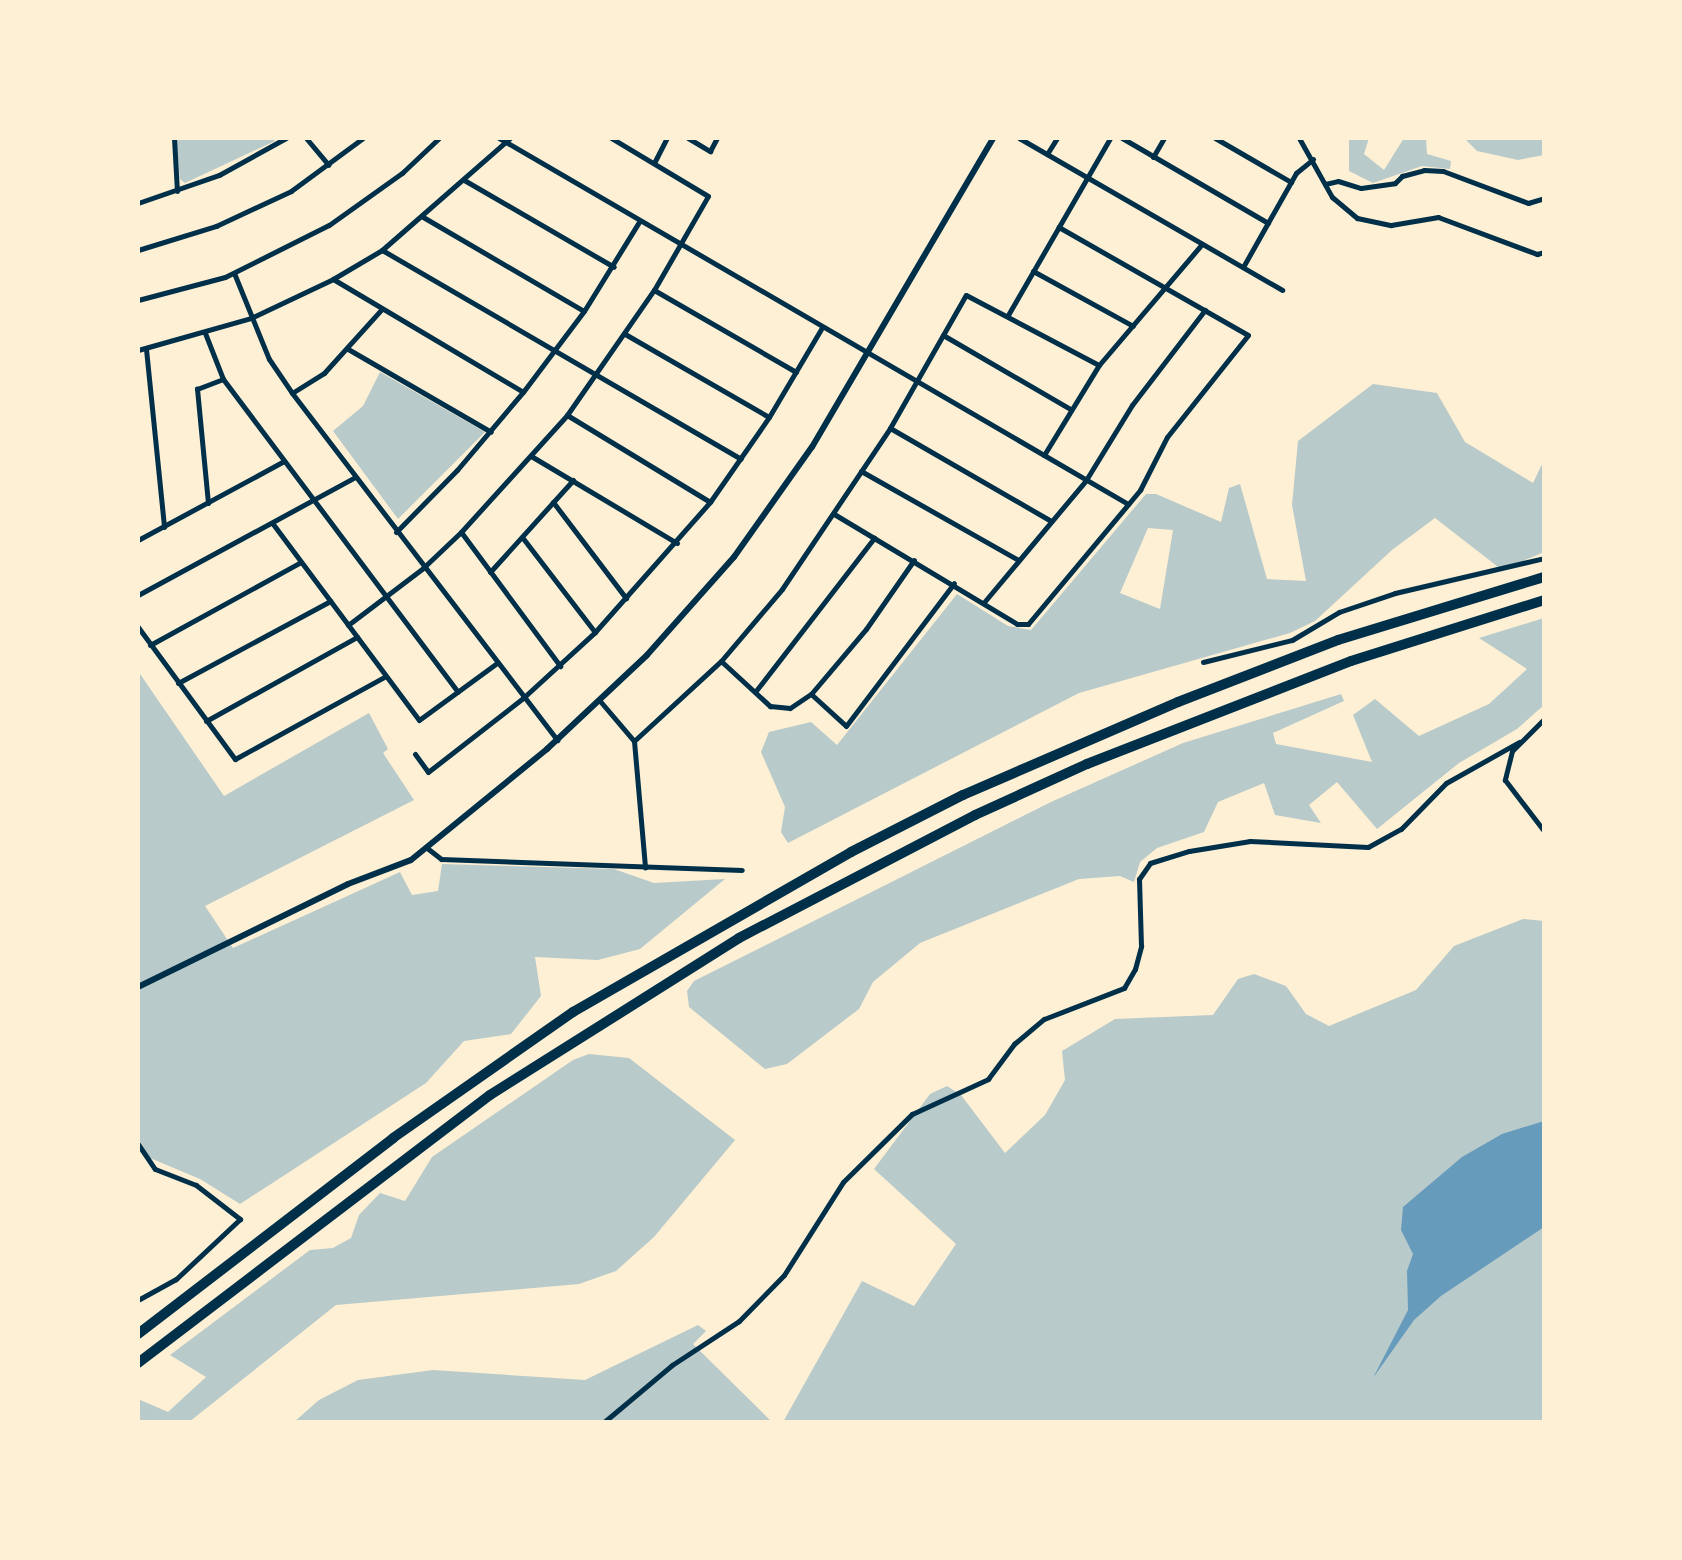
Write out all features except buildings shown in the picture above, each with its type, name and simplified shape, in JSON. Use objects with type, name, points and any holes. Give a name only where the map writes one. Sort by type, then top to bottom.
[{"type":"highway","points":[[138,1334],[393,1138],[573,1012],[851,852],[964,794],[1178,702],[1338,640],[1544,577]]},
{"type":"highway","points":[[138,1363],[491,1096],[739,938],[975,815],[1087,764],[1350,661],[1544,600]]},
{"type":"street","points":[[174,138],[177,191]]},
{"type":"street","points":[[138,203],[219,175],[286,138]]},
{"type":"street","points":[[306,138],[330,166]]},
{"type":"street","points":[[138,250],[216,226],[291,191],[330,166],[363,138]]},
{"type":"street","points":[[138,300],[234,273],[355,208],[439,138]]},
{"type":"street","points":[[138,350],[251,318],[333,279],[382,250],[464,180],[502,141],[510,138]]},
{"type":"street","points":[[348,625],[423,568],[461,532],[566,415],[654,290],[708,197],[611,138]]},
{"type":"street","points":[[654,163],[667,138]]},
{"type":"street","points":[[688,138],[710,151],[717,138]]},
{"type":"street","points":[[138,987],[348,884],[398,866],[427,848],[600,701],[734,557],[812,447],[869,355],[993,138]]},
{"type":"street","points":[[1019,138],[1282,290]]},
{"type":"street","points":[[1047,155],[1057,138]]},
{"type":"street","points":[[1008,315],[1110,138]]},
{"type":"street","points":[[1122,138],[1268,223]]},
{"type":"street","points":[[1153,157],[1164,138]]},
{"type":"street","points":[[1215,138],[1291,182]]},
{"type":"street","points":[[1299,138],[1338,204],[1365,221],[1391,225],[1438,217],[1537,254],[1544,252]]},
{"type":"street","points":[[502,141],[1128,504]]},
{"type":"street","points":[[1243,267],[1301,165],[1313,159]]},
{"type":"street","points":[[1325,184],[1338,181],[1361,188],[1395,183],[1402,176],[1424,170],[1443,171],[1475,187],[1528,203],[1544,198]]},
{"type":"street","points":[[464,180],[614,267]]},
{"type":"street","points":[[423,217],[584,312]]},
{"type":"street","points":[[396,532],[491,432],[523,392],[584,312],[614,267],[639,222]]},
{"type":"street","points":[[834,514],[985,601],[1017,624],[1028,624],[1128,504],[1167,437],[1248,335],[1165,285],[1059,227]]},
{"type":"street","points":[[1044,455],[1099,365],[1202,244]]},
{"type":"street","points":[[382,250],[741,459]]},
{"type":"street","points":[[1033,271],[1133,326]]},
{"type":"street","points":[[234,273],[270,359],[292,393],[423,568],[557,740]]},
{"type":"street","points":[[333,279],[381,310],[523,392]]},
{"type":"street","points":[[654,290],[796,372]]},
{"type":"street","points":[[634,741],[721,661],[782,589],[890,428],[966,295],[1099,365]]},
{"type":"street","points":[[292,393],[348,349],[381,310]]},
{"type":"street","points":[[985,601],[1086,480],[1132,405],[1205,310]]},
{"type":"street","points":[[415,754],[428,772],[523,698],[595,632],[677,543],[710,502],[769,417],[821,328]]},
{"type":"street","points":[[205,333],[223,379],[313,503],[458,692]]},
{"type":"street","points":[[625,334],[769,417]]},
{"type":"street","points":[[943,335],[1070,409]]},
{"type":"street","points":[[146,349],[164,527]]},
{"type":"street","points":[[348,349],[491,432]]},
{"type":"street","points":[[208,503],[197,389],[223,379]]},
{"type":"street","points":[[566,415],[710,502]]},
{"type":"street","points":[[890,428],[1051,522]]},
{"type":"street","points":[[531,456],[677,543]]},
{"type":"street","points":[[138,540],[284,461]]},
{"type":"street","points":[[861,471],[1018,560]]},
{"type":"street","points":[[138,595],[313,503],[355,477]]},
{"type":"street","points":[[490,572],[573,480]]},
{"type":"street","points":[[553,502],[626,598]]},
{"type":"street","points":[[273,524],[419,720],[497,663]]},
{"type":"street","points":[[461,532],[560,666]]},
{"type":"street","points":[[522,537],[595,632]]},
{"type":"street","points":[[755,692],[874,538]]},
{"type":"street","points":[[1203,662],[1292,640],[1339,612],[1395,593],[1544,558]]},
{"type":"street","points":[[721,661],[779,710],[811,694],[866,629],[914,560]]},
{"type":"street","points":[[150,645],[301,562]]},
{"type":"street","points":[[811,694],[846,726],[954,583]]},
{"type":"street","points":[[178,683],[330,601]]},
{"type":"street","points":[[138,627],[235,759],[386,676]]},
{"type":"street","points":[[206,721],[357,637]]},
{"type":"street","points":[[600,701],[634,741],[645,868]]},
{"type":"street","points":[[1544,719],[1520,742],[1506,763],[1505,780],[1544,831]]},
{"type":"street","points":[[604,1422],[672,1365],[739,1321],[784,1275],[843,1182],[912,1114],[988,1079],[1014,1044],[1044,1019],[1124,988],[1135,969],[1141,946],[1139,879],[1150,863],[1189,851],[1250,841],[1368,847],[1401,829],[1446,783],[1520,742]]},
{"type":"street","points":[[427,848],[441,859],[742,870]]},
{"type":"street","points":[[138,1144],[155,1169],[196,1185],[240,1219],[176,1279],[138,1300]]},
{"type":"shaded area","points":[[176,138],[272,138],[275,141],[185,183],[180,179]]},
{"type":"shaded area","points":[[1349,138],[1369,138],[1364,154],[1384,170],[1404,138],[1426,138],[1427,154],[1451,161],[1450,169],[1422,166],[1373,183],[1349,171]]},
{"type":"shaded area","points":[[1464,138],[1544,138],[1544,155],[1518,160],[1477,151]]},
{"type":"shaded area","points":[[380,372],[485,432],[398,519],[333,431],[363,406]]},
{"type":"shaded area","points":[[1373,384],[1437,393],[1465,442],[1533,483],[1544,460],[1544,552],[1502,570],[1435,518],[1392,550],[1315,621],[1290,633],[1079,693],[788,843],[781,832],[785,807],[761,752],[769,732],[811,722],[837,745],[957,594],[1008,626],[1031,630],[1146,494],[1156,494],[1221,522],[1229,488],[1240,484],[1267,579],[1306,581],[1292,505],[1298,441]],"holes":[[[1148,528],[1173,530],[1160,609],[1120,593]]]},
{"type":"shaded area","points":[[1544,618],[1544,705],[1517,729],[1459,763],[1377,829],[1337,782],[1309,805],[1321,823],[1275,815],[1264,783],[1218,802],[1204,832],[1157,848],[1140,862],[1134,882],[1120,876],[1079,879],[920,943],[873,982],[859,1009],[787,1064],[765,1069],[689,1007],[687,991],[694,981],[1051,802],[1183,743],[1341,694],[1344,701],[1273,733],[1276,744],[1372,762],[1353,715],[1375,699],[1419,736],[1489,704],[1527,669],[1479,638]]},
{"type":"shaded area","points":[[138,671],[224,796],[369,713],[388,749],[383,753],[414,800],[205,906],[233,948],[400,872],[412,895],[438,891],[442,864],[614,869],[654,883],[725,879],[640,949],[598,960],[535,957],[541,996],[511,1034],[464,1041],[426,1083],[240,1204],[200,1179],[150,1158],[138,1138]]},
{"type":"shaded area","points":[[1523,919],[1544,921],[1544,1422],[783,1422],[862,1281],[914,1306],[956,1244],[874,1169],[930,1094],[947,1086],[961,1095],[1005,1153],[1045,1115],[1065,1080],[1062,1051],[1115,1019],[1213,1015],[1238,979],[1254,974],[1286,986],[1306,1014],[1329,1026],[1416,990],[1454,946]]},
{"type":"shaded area","points":[[589,1054],[629,1058],[735,1140],[654,1237],[616,1271],[579,1284],[336,1305],[189,1422],[138,1422],[138,1399],[168,1412],[206,1377],[170,1355],[310,1250],[333,1248],[351,1238],[359,1215],[380,1193],[405,1201],[432,1157],[573,1060]]},
{"type":"shaded area","points":[[698,1325],[706,1331],[693,1344],[772,1422],[294,1422],[319,1400],[358,1380],[433,1370],[585,1380]]},
{"type":"water","points":[[1544,1121],[1544,1227],[1441,1296],[1414,1320],[1373,1378],[1408,1310],[1407,1271],[1413,1254],[1401,1230],[1403,1207],[1462,1157],[1502,1134]]}]
